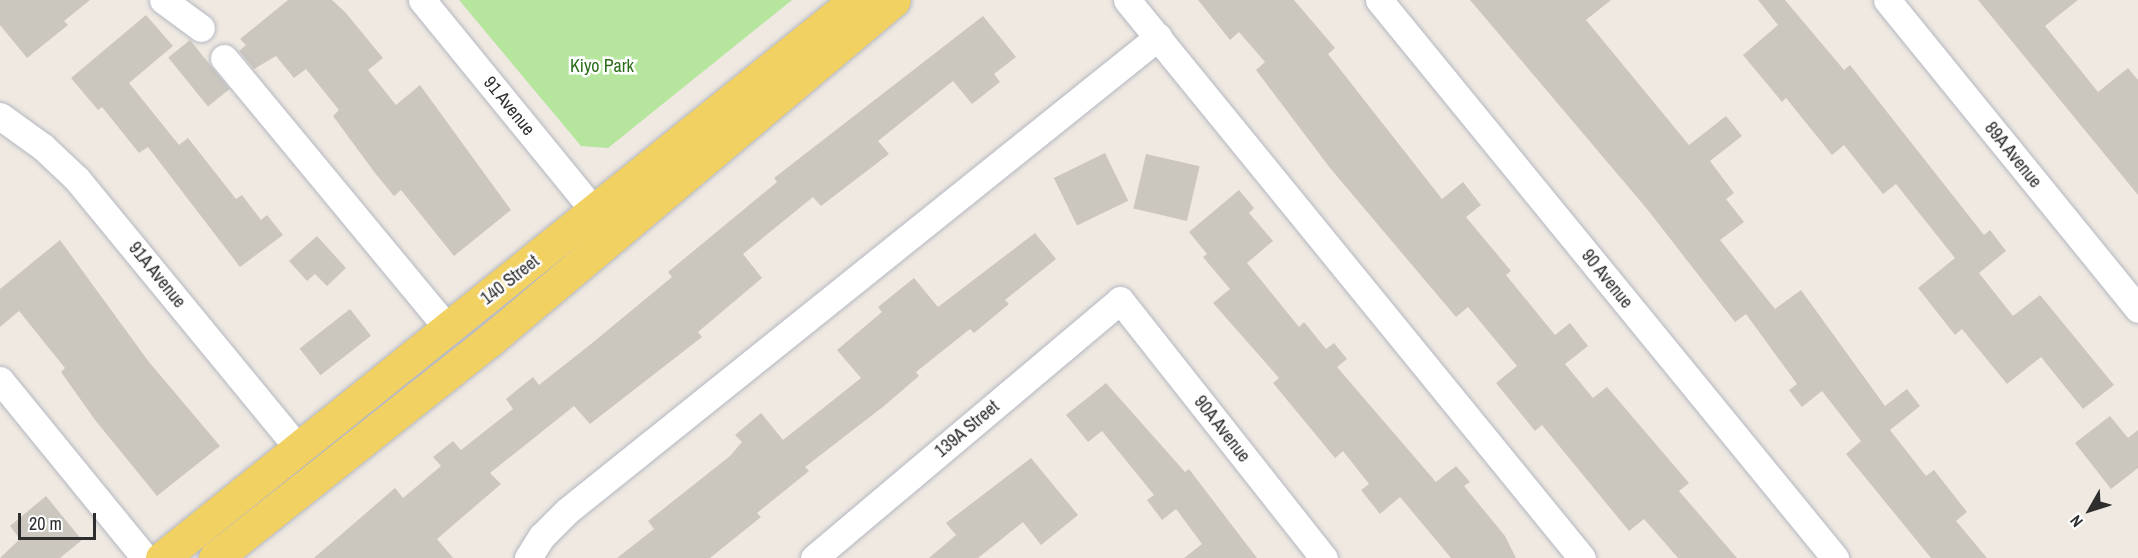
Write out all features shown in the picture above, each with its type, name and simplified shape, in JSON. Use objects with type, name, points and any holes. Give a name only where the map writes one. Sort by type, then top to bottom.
[{"type":"main road","name":"140 Street","points":[[162,558],[596,213],[856,0]]},
{"type":"main road","name":"140 Street","points":[[215,558],[489,341],[894,0]]},
{"type":"main road","points":[[489,341],[505,309],[596,234],[601,224],[596,213]]},
{"type":"street","points":[[163,0],[201,28]]},
{"type":"street","name":"91 Avenue","points":[[422,0],[596,213]]},
{"type":"street","points":[[1127,0],[1582,558]]},
{"type":"street","name":"90 Avenue","points":[[1380,0],[1834,558]]},
{"type":"street","name":"89A Avenue","points":[[1887,0],[2138,309]]},
{"type":"street","points":[[528,558],[542,536],[567,511],[1158,37]]},
{"type":"street","points":[[224,58],[448,329]]},
{"type":"street","name":"91A Avenue","points":[[0,116],[43,147],[77,179],[299,449]]},
{"type":"street","name":"139A Street","points":[[814,558],[1120,300]]},
{"type":"street","name":"90A Avenue","points":[[1120,300],[1324,558]]},
{"type":"street","points":[[0,380],[145,558]]},
{"type":"green space","name":"Kiyo Park","points":[[459,0],[792,0],[608,148],[581,146]]},
{"type":"building","points":[[0,0],[90,0],[64,21],[68,25],[27,58],[0,25]]},
{"type":"building","points":[[288,0],[332,0],[345,12],[383,58],[368,70],[396,105],[420,85],[511,210],[454,256],[401,190],[394,196],[375,173],[333,116],[339,110],[306,69],[294,78],[276,56],[254,69],[239,51],[246,45],[240,39]]},
{"type":"building","points":[[1198,0],[1294,0],[1335,48],[1328,54],[1442,199],[1463,182],[1481,205],[1466,217],[1511,271],[1506,275],[1555,335],[1570,323],[1588,346],[1565,364],[1593,398],[1607,387],[1689,483],[1679,491],[1737,558],[1678,558],[1644,519],[1629,531],[1542,425],[1535,431],[1496,383],[1517,366],[1468,307],[1456,317],[1330,168],[1256,70],[1265,62],[1239,32],[1230,40]]},
{"type":"building","points":[[1470,0],[1611,0],[1586,20],[1689,145],[1726,116],[1742,136],[1710,161],[1734,193],[1726,199],[1744,222],[1720,240],[1775,309],[1801,290],[1885,406],[1907,389],[1920,406],[1890,430],[1926,476],[1934,470],[1967,512],[1956,521],[1987,558],[1931,558],[1846,454],[1861,441],[1822,391],[1802,407],[1789,390],[1797,384],[1746,314],[1735,322],[1647,209]]},
{"type":"building","points":[[1758,0],[1785,0],[1844,70],[1850,65],[1984,235],[1990,230],[2006,251],[1979,273],[2013,316],[2040,295],[2114,385],[2083,409],[2041,357],[2007,384],[1962,329],[1955,335],[1918,288],[1955,258],[1896,184],[1883,194],[1844,145],[1832,155],[1786,98],[1782,102],[1743,55],[1778,25]]},
{"type":"building","points":[[1978,0],[2078,0],[2045,26],[2098,92],[2128,68],[2138,80],[2138,195]]},
{"type":"building","points":[[146,15],[173,46],[129,83],[179,145],[188,138],[236,199],[242,195],[261,220],[267,215],[283,235],[240,267],[148,147],[139,153],[102,107],[98,110],[71,78]]},
{"type":"building","points":[[983,16],[1016,57],[994,74],[1000,82],[972,104],[953,81],[878,141],[889,154],[821,206],[813,197],[743,254],[762,278],[698,332],[702,337],[590,424],[574,406],[490,473],[501,484],[437,539],[453,558],[314,558],[395,488],[403,498],[441,466],[433,457],[453,441],[461,450],[513,409],[506,399],[533,377],[539,385],[591,344],[672,277],[668,272],[777,182],[774,178]]},
{"type":"building","points":[[190,40],[230,89],[208,107],[168,58]]},
{"type":"building","points":[[1105,153],[1128,201],[1077,226],[1054,178]]},
{"type":"building","points":[[1146,154],[1200,166],[1187,221],[1133,209]]},
{"type":"building","points":[[1239,190],[1254,208],[1249,213],[1273,241],[1247,263],[1299,327],[1304,322],[1326,349],[1334,343],[1347,359],[1337,367],[1436,482],[1456,466],[1470,482],[1464,486],[1505,536],[1516,558],[1451,558],[1400,497],[1380,514],[1361,490],[1369,484],[1343,451],[1335,458],[1273,383],[1279,378],[1213,303],[1230,289],[1203,257],[1207,254],[1189,232]]},
{"type":"building","points":[[1035,233],[1056,259],[1005,300],[1009,304],[974,333],[970,329],[916,372],[919,376],[884,406],[805,467],[809,471],[757,513],[761,517],[710,558],[617,558],[654,529],[648,521],[730,456],[742,442],[735,435],[761,413],[783,440],[861,378],[837,350],[882,312],[878,307],[914,278],[938,307]]},
{"type":"building","points":[[317,236],[346,268],[327,286],[315,274],[307,281],[289,261]]},
{"type":"building","points":[[60,240],[149,362],[220,446],[157,496],[95,420],[61,372],[65,368],[19,311],[0,327],[0,289]]},
{"type":"building","points":[[350,309],[371,336],[320,375],[300,348]]},
{"type":"building","points":[[1106,383],[1185,472],[1189,469],[1257,558],[1184,558],[1202,544],[1176,509],[1162,520],[1147,500],[1154,495],[1102,431],[1088,442],[1066,415]]},
{"type":"building","points":[[2110,416],[2128,438],[2138,430],[2138,468],[2111,489],[2075,443]]},
{"type":"building","points":[[1031,458],[1078,515],[1041,545],[1023,522],[978,558],[929,558],[956,535],[946,523]]},
{"type":"building","points":[[46,496],[82,540],[60,558],[0,558],[20,539],[10,526]]}]
